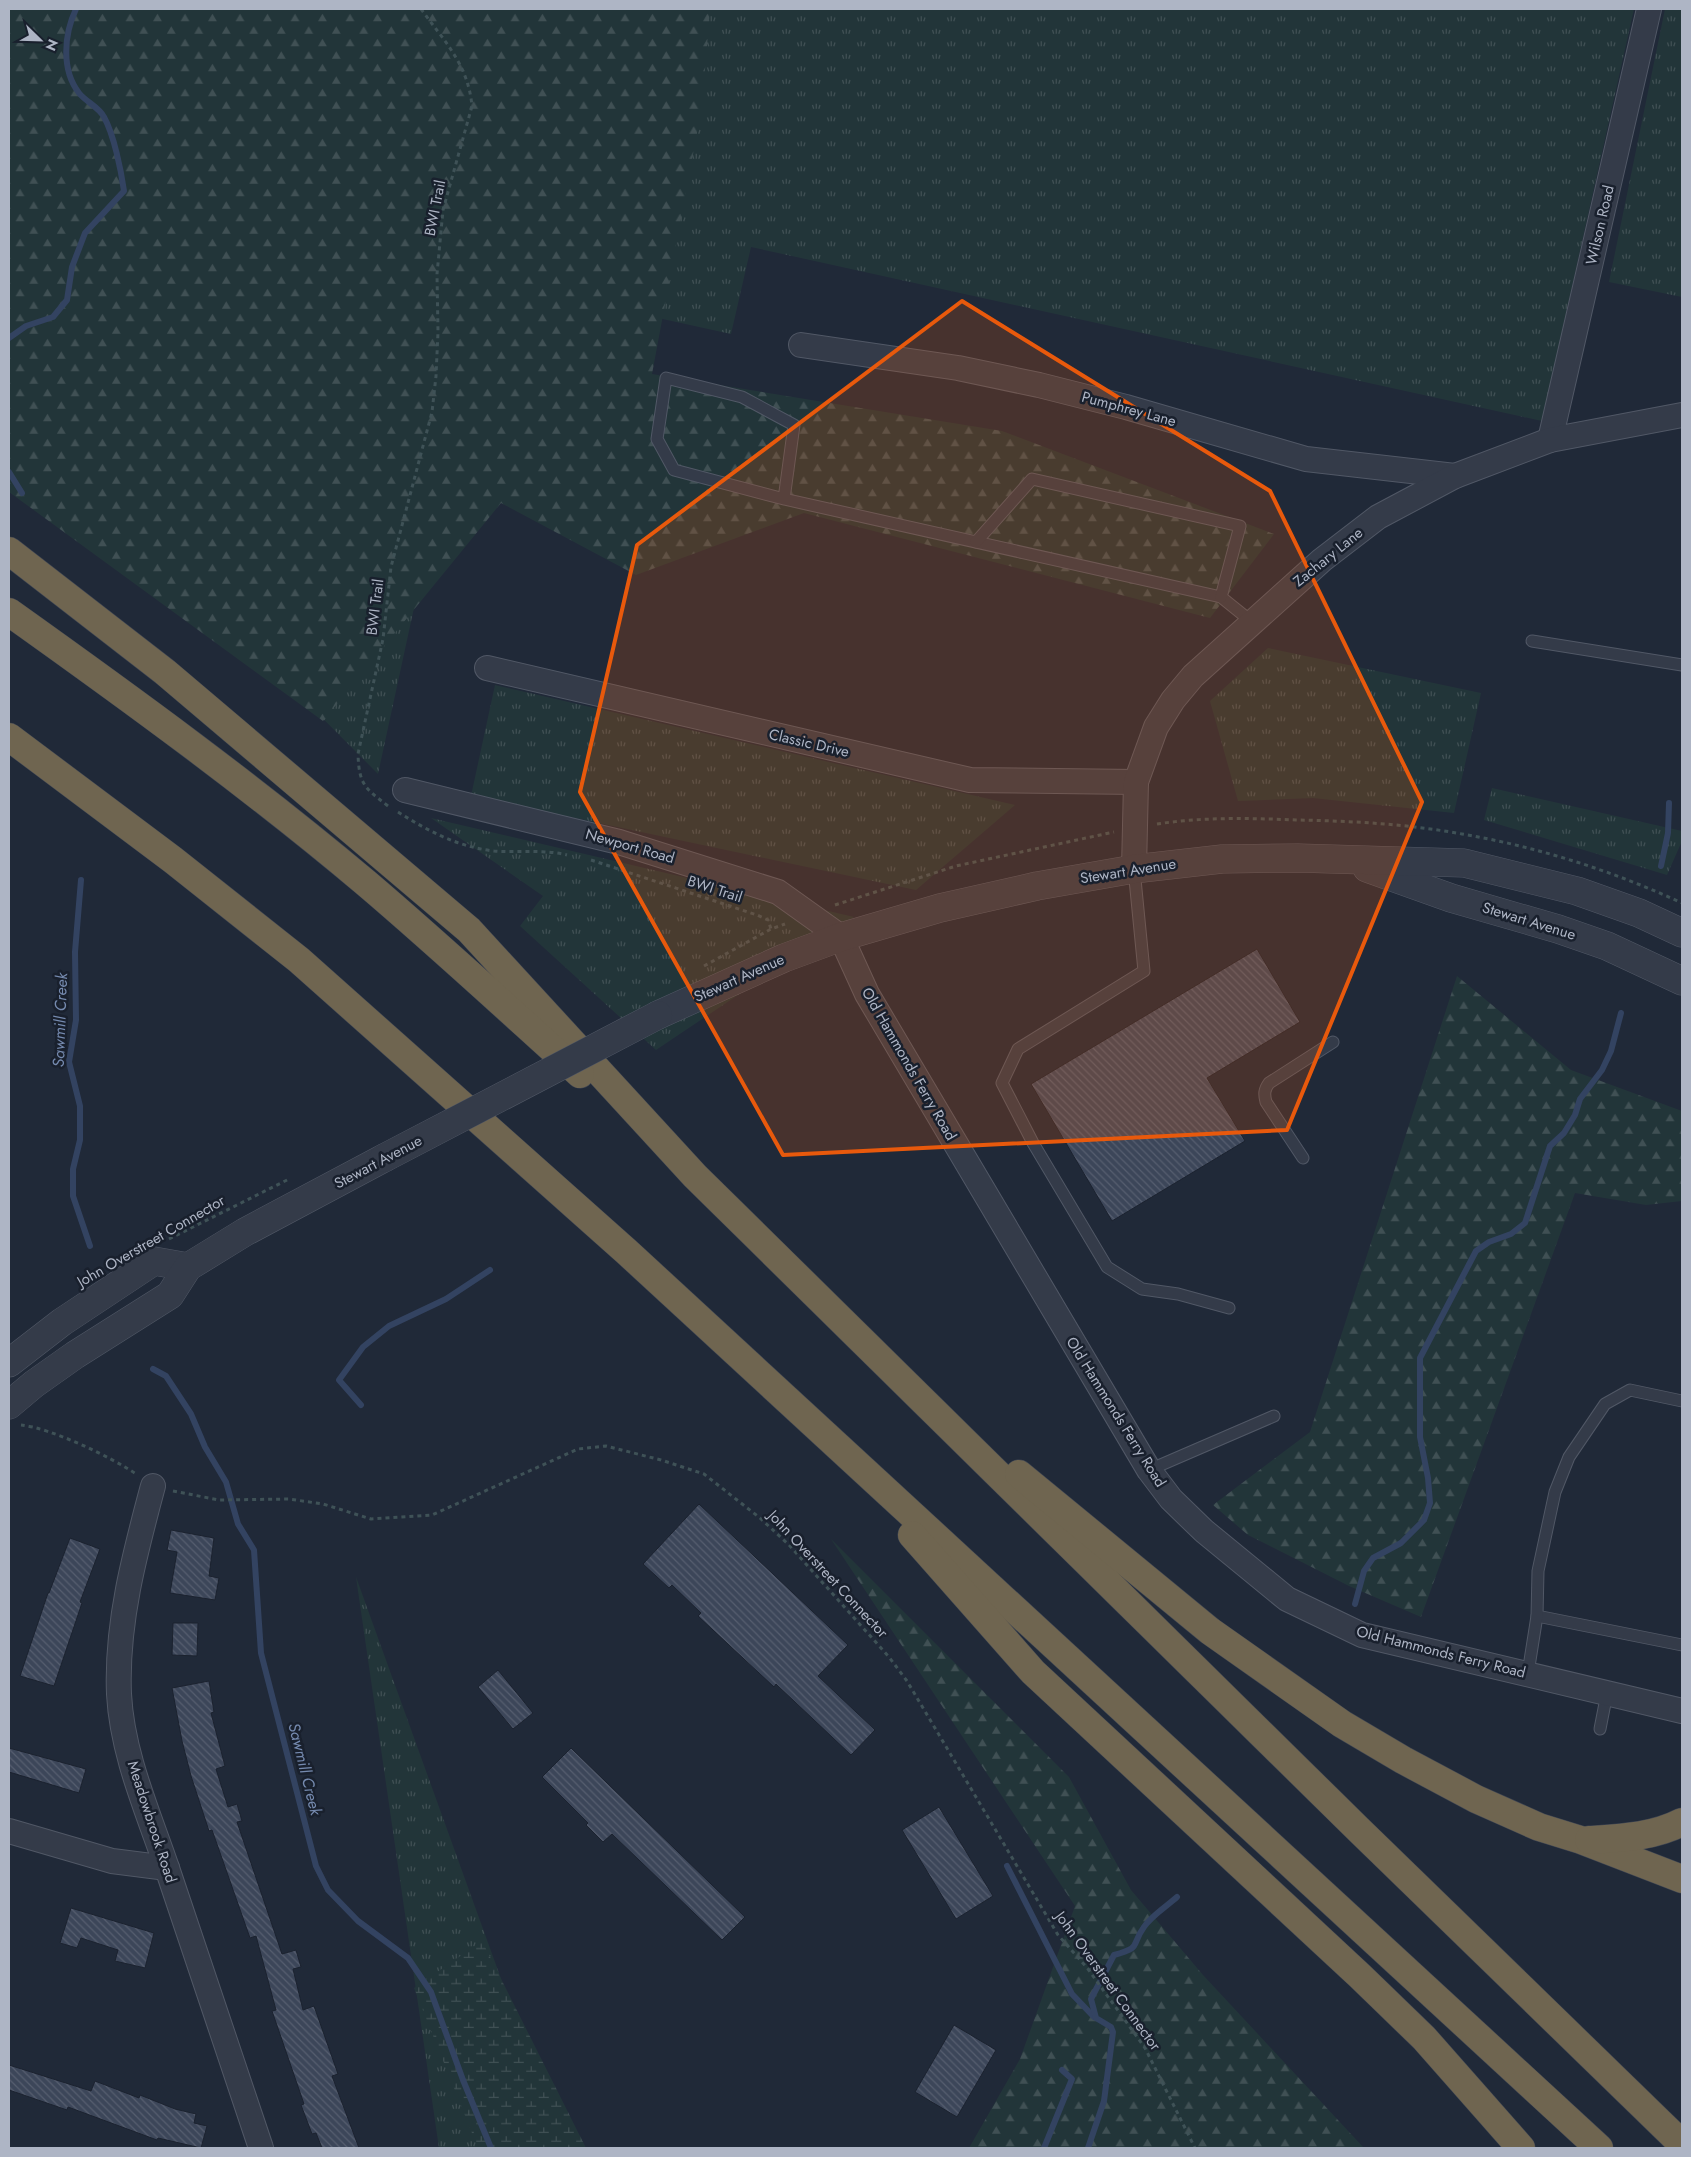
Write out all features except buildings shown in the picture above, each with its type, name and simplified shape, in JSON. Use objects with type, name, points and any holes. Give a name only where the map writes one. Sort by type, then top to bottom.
[{"type":"highway","points":[[9,551],[165,672],[469,930],[695,1176],[1682,2144]]},
{"type":"highway","points":[[9,612],[148,711],[238,780],[366,883],[695,1176]]},
{"type":"highway","points":[[9,737],[173,860],[299,960],[627,1252],[1599,2148]]},
{"type":"highway","points":[[883,1362],[1210,1631],[1342,1724],[1403,1760],[1476,1799],[1539,1827],[1581,1840],[1682,1879]]},
{"type":"highway","points":[[816,1426],[1033,1672],[1417,2031],[1521,2148]]},
{"type":"highway","points":[[1581,1840],[1639,1836],[1670,1828],[1682,1822]]},
{"type":"highway","points":[[1598,2063],[1682,2136]]},
{"type":"street","name":"Wilson Road","points":[[1550,440],[1649,9]]},
{"type":"street","name":"Pumphrey Lane","points":[[801,345],[958,368],[1039,385],[1126,407],[1306,459],[1455,476]]},
{"type":"street","name":"Zachary Lane","points":[[1134,869],[1136,782],[1145,752],[1156,727],[1172,700],[1193,676],[1322,560],[1378,517],[1455,476],[1550,440],[1682,415]]},
{"type":"street","name":"Classic Drive","points":[[488,668],[970,780],[1136,782]]},
{"type":"street","name":"Newport Road","points":[[405,790],[619,842],[778,892],[841,937]]},
{"type":"street","name":"Stewart Avenue","points":[[12,1416],[34,1384],[75,1355],[170,1295],[188,1267],[246,1232],[658,1015],[784,958],[841,937],[974,900],[1134,869],[1222,859],[1464,863],[1577,891],[1639,913],[1682,933]]},
{"type":"street","name":"Stewart Avenue","points":[[1344,860],[1451,898],[1558,929],[1607,946],[1682,981]]},
{"type":"street","name":"Old Hammonds Ferry Road","points":[[841,937],[867,994],[1150,1470],[1171,1500],[1204,1531],[1287,1599],[1362,1635],[1682,1711]]},
{"type":"street","points":[[9,1363],[62,1322],[154,1261],[188,1267]]},
{"type":"street","name":"Meadowbrook Road","points":[[153,1486],[138,1542],[128,1594],[119,1665],[119,1695],[122,1722],[132,1761],[261,2148]]},
{"type":"street","points":[[9,1831],[112,1861],[167,1868]]},
{"type":"lane","points":[[784,499],[794,425],[742,397],[666,378],[657,439],[674,470],[784,499],[1221,597],[1252,622]]},
{"type":"lane","points":[[976,542],[1032,479],[1041,481],[1240,526],[1221,597]]},
{"type":"lane","points":[[1532,640],[1682,665]]},
{"type":"lane","points":[[1134,869],[1144,971],[1018,1049],[1002,1083],[1033,1143],[1107,1267],[1142,1288],[1178,1294],[1229,1308]]},
{"type":"lane","points":[[1303,1158],[1266,1102],[1265,1088],[1269,1083],[1333,1042]]},
{"type":"lane","points":[[1528,1674],[1537,1616],[1538,1571],[1555,1492],[1569,1457],[1605,1404],[1630,1390],[1682,1402]]},
{"type":"lane","points":[[1150,1470],[1274,1416]]},
{"type":"lane","points":[[1537,1616],[1682,1645]]},
{"type":"lane","points":[[1600,1729],[1607,1693]]},
{"type":"path","name":"BWI Trail","points":[[421,9],[454,51],[470,89],[472,106],[443,210],[437,274],[438,332],[432,412],[391,567],[383,639],[358,754],[358,770],[362,783],[390,808],[424,829],[453,842],[472,848],[496,851],[560,853],[575,856]]},
{"type":"path","name":"BWI Trail","points":[[583,858],[757,915],[768,920],[771,929]]},
{"type":"path","name":"John Overstreet Connector","points":[[168,1240],[191,1226],[296,1176]]},
{"type":"path","name":"John Overstreet Connector","points":[[12,1416],[20,1425],[34,1427],[53,1434],[121,1463],[153,1486],[219,1500],[289,1499],[323,1504],[371,1518],[432,1515],[578,1450],[594,1446],[618,1449],[704,1474],[760,1518],[789,1545],[889,1657],[929,1716],[1058,1935],[1088,1969],[1145,2048],[1195,2148]]},
{"type":"highlighted area","points":[[962,301],[1270,491],[1422,802],[1287,1130],[783,1155],[580,792],[637,545]]},
{"type":"green space","points":[[9,9],[1634,9],[1542,421],[751,247],[731,334],[485,280],[378,774],[9,403]]},
{"type":"green space","points":[[9,9],[710,9],[702,106],[652,374],[1002,431],[1274,534],[1210,618],[804,513],[636,575],[501,503],[323,721],[9,492]]},
{"type":"green space","points":[[1665,9],[1682,9],[1682,297],[1609,282]]},
{"type":"green space","points":[[1268,648],[1481,693],[1454,813],[1313,798],[1238,801],[1210,701]]},
{"type":"green space","points":[[495,685],[1015,805],[916,890],[471,796]]},
{"type":"green space","points":[[1492,788],[1682,831],[1682,841],[1667,875],[1484,820]]},
{"type":"green space","points":[[431,818],[854,917],[656,1050],[520,926],[543,896]]},
{"type":"green space","points":[[1457,976],[1571,1070],[1682,1111],[1682,1201],[1646,1205],[1575,1193],[1421,1617],[1349,1586],[1248,1535],[1213,1505],[1310,1432]]},
{"type":"green space","points":[[831,1539],[1069,1777],[1131,1890],[1203,1975],[1364,2148],[969,2148],[1020,2059],[1075,1906]]},
{"type":"green space","points":[[356,1577],[562,2148],[439,2148]]},
{"type":"green space","points":[[482,1941],[586,2148],[478,2148],[414,1988]]},
{"type":"waterway","name":"Sawmill Creek","points":[[9,338],[26,326],[53,317],[67,300],[72,267],[85,233],[124,191],[117,153],[108,124],[99,110],[79,93],[69,74],[66,52],[67,40],[76,9]]},
{"type":"waterway","name":"Sawmill Creek","points":[[9,472],[22,493]]},
{"type":"waterway","points":[[1661,866],[1668,833],[1669,803]]},
{"type":"waterway","name":"Sawmill Creek","points":[[81,880],[75,952],[76,1020],[69,1062],[80,1106],[80,1140],[73,1169],[73,1196],[90,1246]]},
{"type":"waterway","points":[[1355,1604],[1364,1571],[1373,1558],[1401,1543],[1424,1520],[1430,1503],[1428,1478],[1420,1437],[1420,1358],[1476,1251],[1489,1242],[1511,1234],[1525,1223],[1550,1146],[1564,1133],[1575,1115],[1580,1099],[1602,1070],[1611,1051],[1621,1013]]},
{"type":"waterway","points":[[361,1405],[339,1380],[363,1347],[389,1326],[446,1299],[490,1270]]},
{"type":"waterway","name":"Sawmill Creek","points":[[153,1369],[166,1376],[191,1414],[205,1447],[226,1482],[238,1524],[254,1550],[261,1653],[316,1866],[328,1890],[358,1921],[408,1958],[431,1992],[463,2080],[491,2148]]},
{"type":"waterway","points":[[1007,1866],[1072,1994],[1094,2017]]},
{"type":"waterway","points":[[1088,2148],[1104,2101],[1113,2032],[1111,2027],[1096,2018],[1091,1999],[1114,1955],[1133,1948],[1147,1923],[1177,1897]]},
{"type":"waterway","points":[[1044,2148],[1072,2079],[1062,2070]]}]
